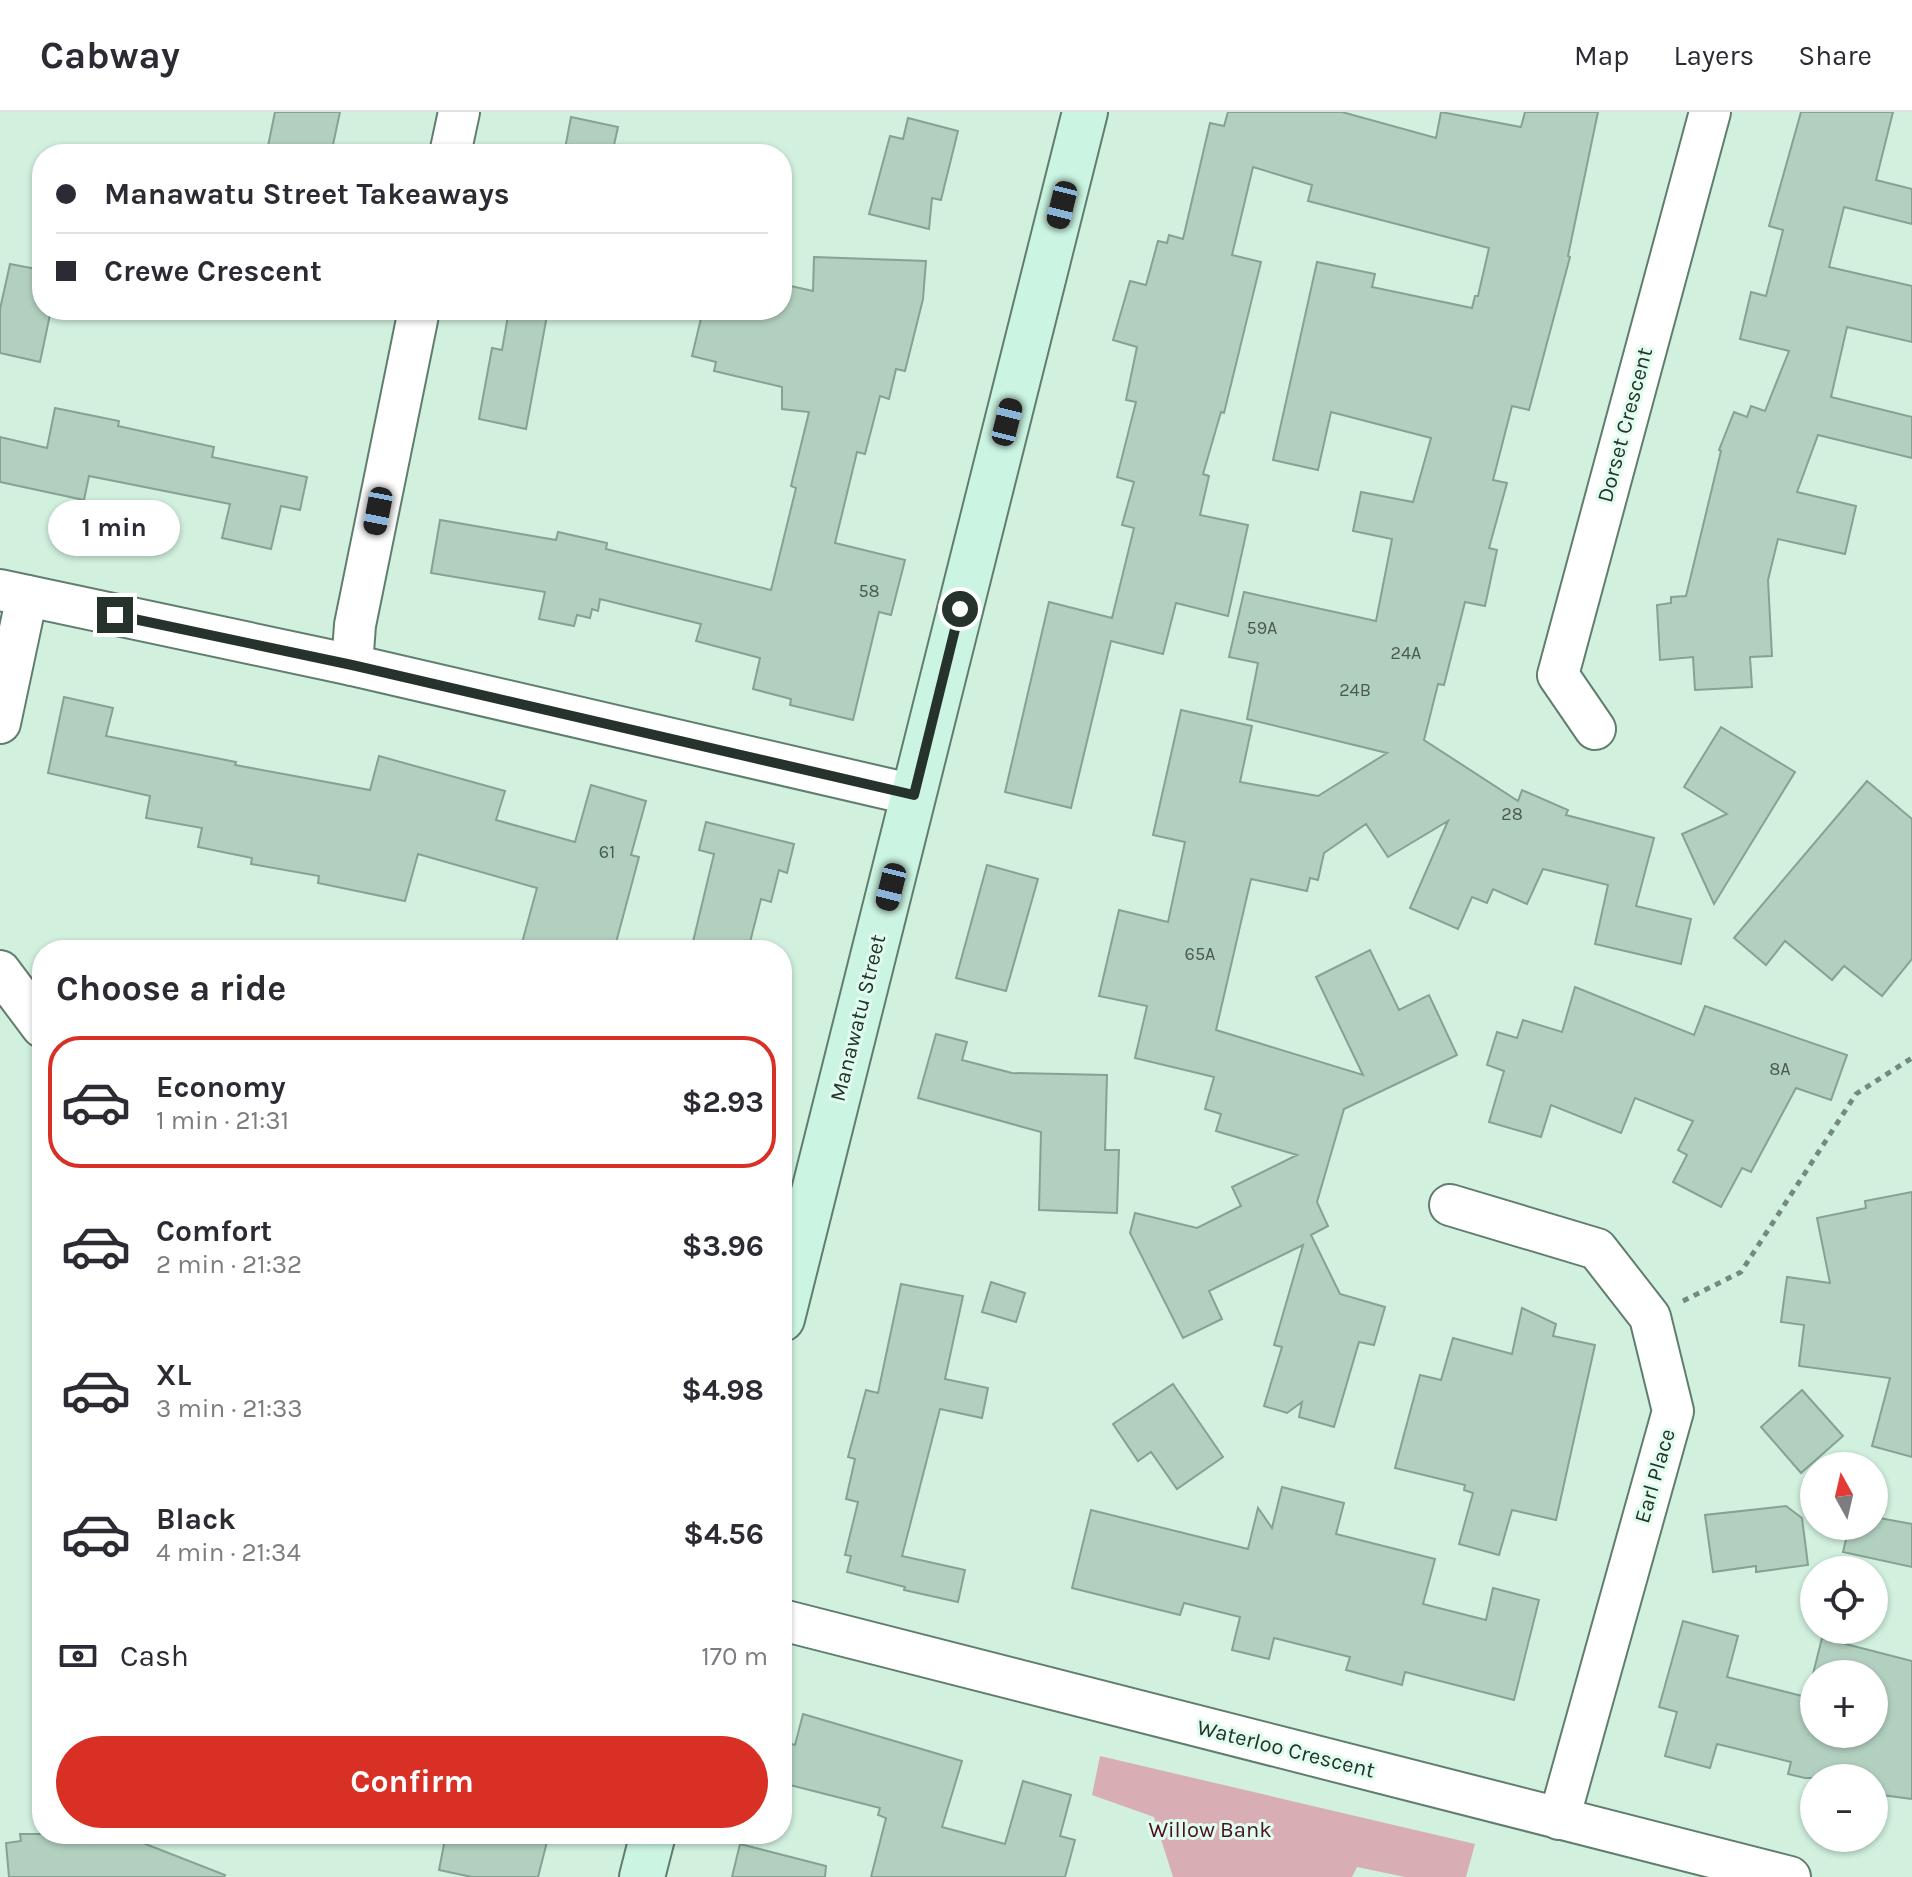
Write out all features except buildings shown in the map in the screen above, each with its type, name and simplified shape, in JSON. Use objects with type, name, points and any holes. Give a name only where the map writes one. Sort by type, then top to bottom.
[{"type":"street","points":[[452,144],[459,112]]},
{"type":"street","name":"Manawatu Street","points":[[792,1279],[1085,112]]},
{"type":"street","name":"Dorset Crescent","points":[[1595,729],[1558,675],[1710,112]]},
{"type":"street","points":[[352,665],[355,625],[417,320]]},
{"type":"street","points":[[0,723],[13,593],[352,665],[914,795]]},
{"type":"street","points":[[0,971],[32,1014]]},
{"type":"street","name":"Earl Place","points":[[1450,1205],[1597,1249],[1650,1317],[1673,1411],[1559,1819]]},
{"type":"street","name":"Waterloo Crescent","points":[[792,1623],[1790,1877]]},
{"type":"street","points":[[642,1877],[650,1844]]},
{"type":"path","points":[[1650,1317],[1741,1272],[1856,1094],[1912,1058]]},
{"type":"green space","name":"Willow Bank","points":[[1100,1756],[1475,1844],[1466,1877],[1405,1877],[1357,1867],[1352,1877],[1173,1877],[1154,1817],[1092,1795]]},
{"type":"route","points":[[115,615],[352,665],[914,795],[960,609]]}]
